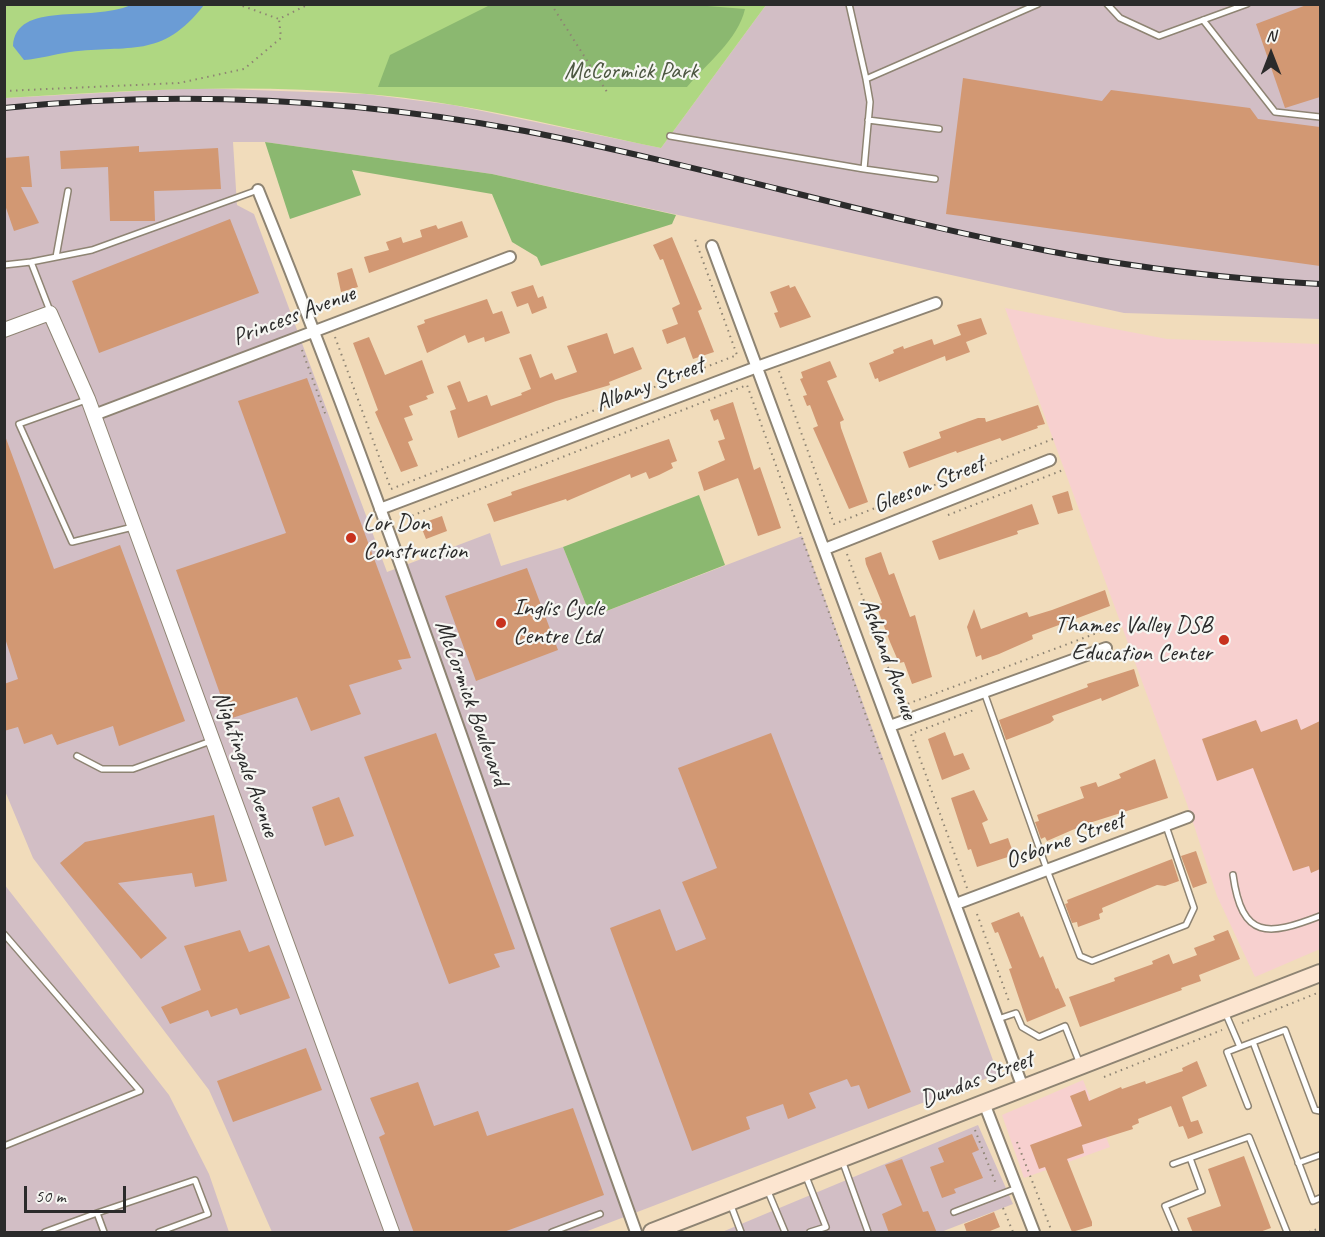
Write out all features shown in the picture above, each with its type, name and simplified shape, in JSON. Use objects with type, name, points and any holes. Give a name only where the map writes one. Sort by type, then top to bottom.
[{"type":"main road","name":"Dundas Street","points":[[652,1233],[1320,973]]},
{"type":"street","name":"McCormick Boulevard","points":[[258,190],[315,331],[380,510],[636,1233]]},
{"type":"street","name":"Ashland Avenue","points":[[712,246],[1023,1088]]},
{"type":"street","name":"Princess Avenue","points":[[94,415],[510,257]]},
{"type":"street","name":"Albany Street","points":[[380,510],[757,367],[936,303]]},
{"type":"street","points":[[4,330],[50,313]]},
{"type":"street","name":"Nightingale Avenue","points":[[50,313],[94,415],[392,1233]]},
{"type":"street","name":"Gleeson Street","points":[[825,549],[1050,460]]},
{"type":"street","points":[[890,726],[1106,648]]},
{"type":"street","name":"Osborne Street","points":[[956,904],[1188,817]]},
{"type":"street","points":[[984,1103],[1034,1233]]},
{"type":"lane","points":[[849,4],[870,102],[864,169]]},
{"type":"lane","points":[[866,79],[1038,4]]},
{"type":"lane","points":[[1107,4],[1120,18],[1159,36],[1247,4]]},
{"type":"lane","points":[[1203,20],[1275,112],[1320,117]]},
{"type":"lane","points":[[868,120],[939,129]]},
{"type":"lane","points":[[670,136],[936,179]]},
{"type":"lane","points":[[4,265],[92,250],[258,190]]},
{"type":"lane","points":[[56,257],[68,191]]},
{"type":"lane","points":[[31,262],[50,313]]},
{"type":"lane","points":[[88,399],[19,424],[72,542],[135,527]]},
{"type":"lane","points":[[984,692],[1080,956],[1092,961],[1186,925],[1194,908],[1166,826]]},
{"type":"lane","points":[[78,756],[102,770],[133,770],[213,741]]},
{"type":"lane","points":[[1233,874],[1241,909],[1251,923],[1259,927],[1267,930],[1289,928],[1320,916]]},
{"type":"lane","points":[[4,934],[140,1091],[4,1146]]},
{"type":"lane","points":[[1224,1010],[1240,1047]]},
{"type":"lane","points":[[998,1019],[1016,1013],[1023,1026],[1039,1036],[1065,1026],[1081,1066]]},
{"type":"lane","points":[[1248,1106],[1227,1052],[1285,1030],[1316,1110],[1320,1111]]},
{"type":"lane","points":[[1253,1042],[1313,1202],[1320,1198]]},
{"type":"lane","points":[[1173,1164],[1249,1137],[1287,1233]]},
{"type":"lane","points":[[1298,1163],[1320,1155]]},
{"type":"lane","points":[[842,1158],[867,1233]]},
{"type":"lane","points":[[1176,1233],[1165,1206],[1202,1191],[1190,1158]]},
{"type":"lane","points":[[804,1173],[826,1227],[810,1233]]},
{"type":"lane","points":[[45,1233],[195,1180],[208,1214],[159,1233]]},
{"type":"lane","points":[[767,1188],[785,1233]]},
{"type":"lane","points":[[954,1212],[1017,1188]]},
{"type":"lane","points":[[730,1202],[741,1233]]},
{"type":"lane","points":[[97,1213],[104,1233]]},
{"type":"lane","points":[[552,1233],[600,1214]]},
{"type":"path","points":[[237,4],[279,19],[309,4]]},
{"type":"path","points":[[550,4],[607,92]]},
{"type":"path","points":[[4,92],[179,83],[244,69],[281,38],[279,19]]},
{"type":"path","points":[[335,337],[391,489],[737,355],[695,239]]},
{"type":"path","points":[[302,350],[326,416]]},
{"type":"path","points":[[779,371],[834,524],[1053,440]]},
{"type":"path","points":[[401,520],[747,385],[882,760]]},
{"type":"path","points":[[944,516],[1063,470]]},
{"type":"path","points":[[857,550],[846,554],[902,706],[1121,624]]},
{"type":"path","points":[[968,889],[911,734],[983,706]]},
{"type":"path","points":[[977,914],[1011,1006]]},
{"type":"path","points":[[1242,1023],[1320,992]]},
{"type":"path","points":[[1104,1077],[1224,1029]]},
{"type":"path","points":[[975,1130],[996,1184]]},
{"type":"path","points":[[1017,1142],[1052,1233]]},
{"type":"path","points":[[1003,1208],[1013,1233]]},
{"type":"path","points":[[1309,1233],[1320,1228]]},
{"type":"shaded area","points":[[766,5],[1320,5],[1320,319],[1124,313],[492,174],[265,142],[233,142],[237,205],[254,214],[387,572],[490,533],[501,566],[563,547],[591,617],[802,536],[998,1074],[585,1232],[272,1232],[209,1090],[33,858],[5,791],[4,98],[196,88],[366,94],[453,105],[661,148]]},
{"type":"shaded area","name":"Thames Valley DSB Education Center","points":[[1005,308],[1167,339],[1320,344],[1320,949],[1255,977],[1217,896],[1187,804]]},
{"type":"shaded area","points":[[4,884],[169,1095],[209,1174],[229,1232],[5,1232]]},
{"type":"shaded area","points":[[1083,1080],[1110,1147],[1024,1178],[1002,1115]]},
{"type":"shaded area","points":[[978,1125],[1013,1204],[941,1232],[722,1232]]},
{"type":"green space","name":"McCormick Park","points":[[5,5],[766,5],[661,148],[478,109],[367,94],[231,89],[5,98]]},
{"type":"green space","points":[[490,5],[695,5],[745,9],[729,41],[687,87],[378,87],[390,55]]},
{"type":"green space","points":[[265,142],[492,174],[676,215],[672,224],[541,266],[537,257],[512,242],[492,194],[352,170],[361,195],[290,219]]},
{"type":"green space","points":[[699,495],[725,565],[591,617],[563,547]]},
{"type":"water","points":[[131,5],[204,5],[173,34],[159,42],[143,46],[70,52],[24,60],[13,46],[17,32],[27,23],[41,18],[96,13]]},
{"type":"building","points":[[1309,4],[1320,4],[1320,97],[1285,108],[1256,24]]},
{"type":"building","points":[[963,78],[1102,101],[1111,90],[1250,108],[1258,119],[1320,127],[1320,266],[946,214]]},
{"type":"building","points":[[139,146],[139,152],[218,148],[221,189],[154,191],[155,221],[110,221],[108,167],[61,169],[60,151]]},
{"type":"building","points":[[29,156],[32,187],[21,187],[39,223],[14,231],[4,202],[4,158]]},
{"type":"building","points":[[230,219],[259,293],[99,353],[72,281]]},
{"type":"building","points":[[462,221],[468,237],[369,273],[364,257],[389,250],[386,242],[401,237],[403,243],[422,237],[420,230],[436,225],[438,229]]},
{"type":"building","points":[[672,237],[702,309],[698,311],[714,352],[693,359],[685,337],[667,344],[662,330],[678,324],[672,308],[680,304],[663,259],[660,260],[653,245]]},
{"type":"building","points":[[352,268],[358,287],[341,292],[337,273]]},
{"type":"building","points":[[533,285],[538,298],[543,296],[547,308],[532,314],[528,303],[517,307],[511,292]]},
{"type":"building","points":[[789,285],[790,288],[795,286],[811,317],[780,328],[774,313],[778,312],[770,292]]},
{"type":"building","points":[[487,299],[493,314],[502,311],[510,333],[485,342],[484,337],[468,343],[465,335],[427,353],[417,326],[425,323],[424,320]]},
{"type":"building","points":[[981,318],[987,334],[966,342],[970,352],[946,361],[945,356],[879,382],[878,378],[875,379],[869,363],[894,353],[893,350],[903,346],[904,349],[932,339],[934,345],[961,335],[957,325]]},
{"type":"building","points":[[607,333],[614,354],[633,347],[642,369],[609,382],[610,385],[556,401],[458,438],[450,411],[456,409],[447,386],[460,381],[468,402],[487,395],[491,406],[522,395],[521,393],[531,389],[519,358],[531,354],[540,378],[552,373],[555,380],[577,372],[567,346]]},
{"type":"building","points":[[369,337],[385,375],[422,360],[434,393],[426,396],[428,399],[409,406],[413,415],[404,418],[413,440],[408,442],[418,466],[401,472],[375,412],[378,410],[353,343]]},
{"type":"building","points":[[830,361],[837,377],[827,381],[844,420],[840,422],[841,428],[868,502],[849,509],[813,428],[818,426],[810,405],[807,406],[803,396],[807,395],[800,379],[803,378],[801,372]]},
{"type":"building","points":[[307,378],[411,658],[398,660],[402,669],[349,685],[361,714],[311,731],[297,697],[229,719],[176,570],[286,533],[238,401]]},
{"type":"building","points":[[733,402],[754,470],[760,467],[781,528],[758,536],[738,478],[704,491],[698,472],[725,460],[718,441],[725,439],[718,419],[714,421],[710,410]]},
{"type":"building","points":[[1038,405],[1045,424],[1037,426],[1038,428],[1002,441],[1000,438],[957,453],[956,451],[909,468],[903,452],[941,438],[939,432],[978,418],[985,418],[986,422]]},
{"type":"building","points":[[4,433],[54,569],[120,545],[185,721],[119,746],[113,726],[57,745],[52,734],[24,744],[18,727],[4,731],[4,684],[18,679],[4,635]]},
{"type":"building","points":[[669,439],[677,461],[671,463],[673,468],[659,475],[649,479],[646,472],[631,478],[630,474],[567,501],[566,499],[494,522],[487,504],[512,495],[511,492]]},
{"type":"building","points":[[1068,491],[1073,510],[1058,514],[1052,496]]},
{"type":"building","points":[[1032,504],[1039,524],[1017,531],[1018,534],[939,560],[932,541]]},
{"type":"building","points":[[442,516],[447,531],[426,539],[420,524]]},
{"type":"building","points":[[881,552],[889,575],[894,573],[910,617],[915,615],[932,677],[912,684],[904,662],[899,663],[890,642],[876,605],[882,603],[866,564],[865,558]]},
{"type":"building","name":"Inglis Cycle Centre Ltd","points":[[527,568],[558,650],[476,681],[445,596]]},
{"type":"building","points":[[1105,590],[1110,606],[1032,635],[1033,639],[999,654],[982,660],[981,655],[976,657],[967,627],[974,609],[981,629],[1027,612],[1029,617],[1052,610]]},
{"type":"building","points":[[1134,669],[1139,686],[1102,701],[1101,698],[1052,716],[1054,720],[1050,723],[1006,740],[999,720],[1088,687],[1087,684]]},
{"type":"building","points":[[1297,719],[1301,730],[1320,721],[1320,869],[1311,873],[1309,866],[1293,871],[1253,768],[1217,781],[1202,739],[1256,720],[1261,732]]},
{"type":"building","points":[[945,732],[954,756],[963,753],[970,769],[942,780],[928,739]]},
{"type":"building","points":[[436,733],[515,949],[494,954],[500,967],[449,984],[364,757]]},
{"type":"building","points":[[771,733],[911,1092],[868,1109],[859,1085],[851,1087],[847,1079],[809,1093],[816,1108],[788,1119],[783,1104],[746,1117],[750,1129],[692,1151],[610,928],[660,909],[676,951],[706,939],[682,882],[717,868],[678,768]]},
{"type":"building","points":[[1155,759],[1168,798],[1086,824],[1047,841],[1045,837],[1041,839],[1035,822],[1039,821],[1037,815],[1084,798],[1080,787],[1096,782],[1098,787],[1121,778],[1119,774]]},
{"type":"building","points":[[974,790],[988,820],[982,823],[990,844],[1008,838],[1014,855],[977,867],[971,849],[968,850],[951,798]]},
{"type":"building","points":[[339,797],[354,836],[325,846],[312,807]]},
{"type":"building","points":[[214,815],[227,881],[195,887],[192,873],[118,883],[167,938],[141,959],[60,863],[85,842]]},
{"type":"building","points":[[1196,851],[1207,883],[1193,888],[1181,856]]},
{"type":"building","points":[[1172,859],[1179,881],[1165,886],[1157,885],[1102,908],[1103,912],[1099,914],[1100,919],[1078,927],[1077,922],[1072,923],[1065,904],[1068,903],[1067,900]]},
{"type":"building","points":[[1019,912],[1066,1006],[1027,1022],[1009,969],[1012,968],[998,932],[995,933],[991,923]]},
{"type":"building","points":[[240,930],[249,952],[269,945],[290,998],[240,1015],[237,1008],[211,1017],[208,1010],[170,1024],[161,1007],[201,990],[184,946]]},
{"type":"building","points":[[1228,930],[1240,959],[1199,975],[1201,981],[1181,988],[1182,990],[1080,1027],[1069,997],[1115,981],[1114,978],[1153,964],[1152,961],[1169,954],[1173,964],[1197,955],[1194,948],[1215,940],[1213,936]]},
{"type":"building","points":[[306,1048],[322,1090],[233,1122],[217,1081]]},
{"type":"building","points":[[1197,1061],[1207,1086],[1182,1097],[1191,1122],[1198,1120],[1203,1133],[1188,1139],[1183,1126],[1179,1127],[1171,1106],[1138,1119],[1139,1123],[1132,1126],[1133,1129],[1082,1145],[1084,1153],[1067,1159],[1092,1226],[1072,1232],[1045,1167],[1039,1169],[1030,1145],[1082,1126],[1070,1096],[1085,1090],[1089,1101],[1121,1087],[1122,1089],[1145,1081],[1146,1084],[1183,1071],[1182,1068]]},
{"type":"building","points":[[418,1082],[434,1126],[478,1111],[487,1136],[573,1108],[604,1195],[501,1233],[414,1233],[379,1137],[385,1134],[370,1098]]},
{"type":"building","points":[[972,1134],[979,1150],[972,1153],[983,1178],[954,1189],[956,1193],[942,1198],[930,1167],[944,1162],[938,1148]]},
{"type":"building","points":[[1244,1156],[1271,1228],[1257,1233],[1193,1233],[1187,1218],[1221,1206],[1208,1169]]},
{"type":"building","points":[[902,1159],[923,1212],[928,1211],[937,1233],[889,1233],[882,1214],[902,1205],[885,1165]]},
{"type":"building","points":[[994,1212],[1000,1227],[985,1233],[967,1233],[964,1224]]},
{"type":"railway","points":[[4,108],[69,103],[200,99],[266,101],[396,111],[525,131],[591,145],[917,223],[1048,251],[1184,272],[1320,284]]},
{"type":"place","name":"Lor Don Construction","points":[[351,538]]},
{"type":"place","name":"Inglis Cycle Centre Ltd","points":[[501,623]]},
{"type":"place","name":"Thames Valley DSB Education Center","points":[[1224,640]]}]
